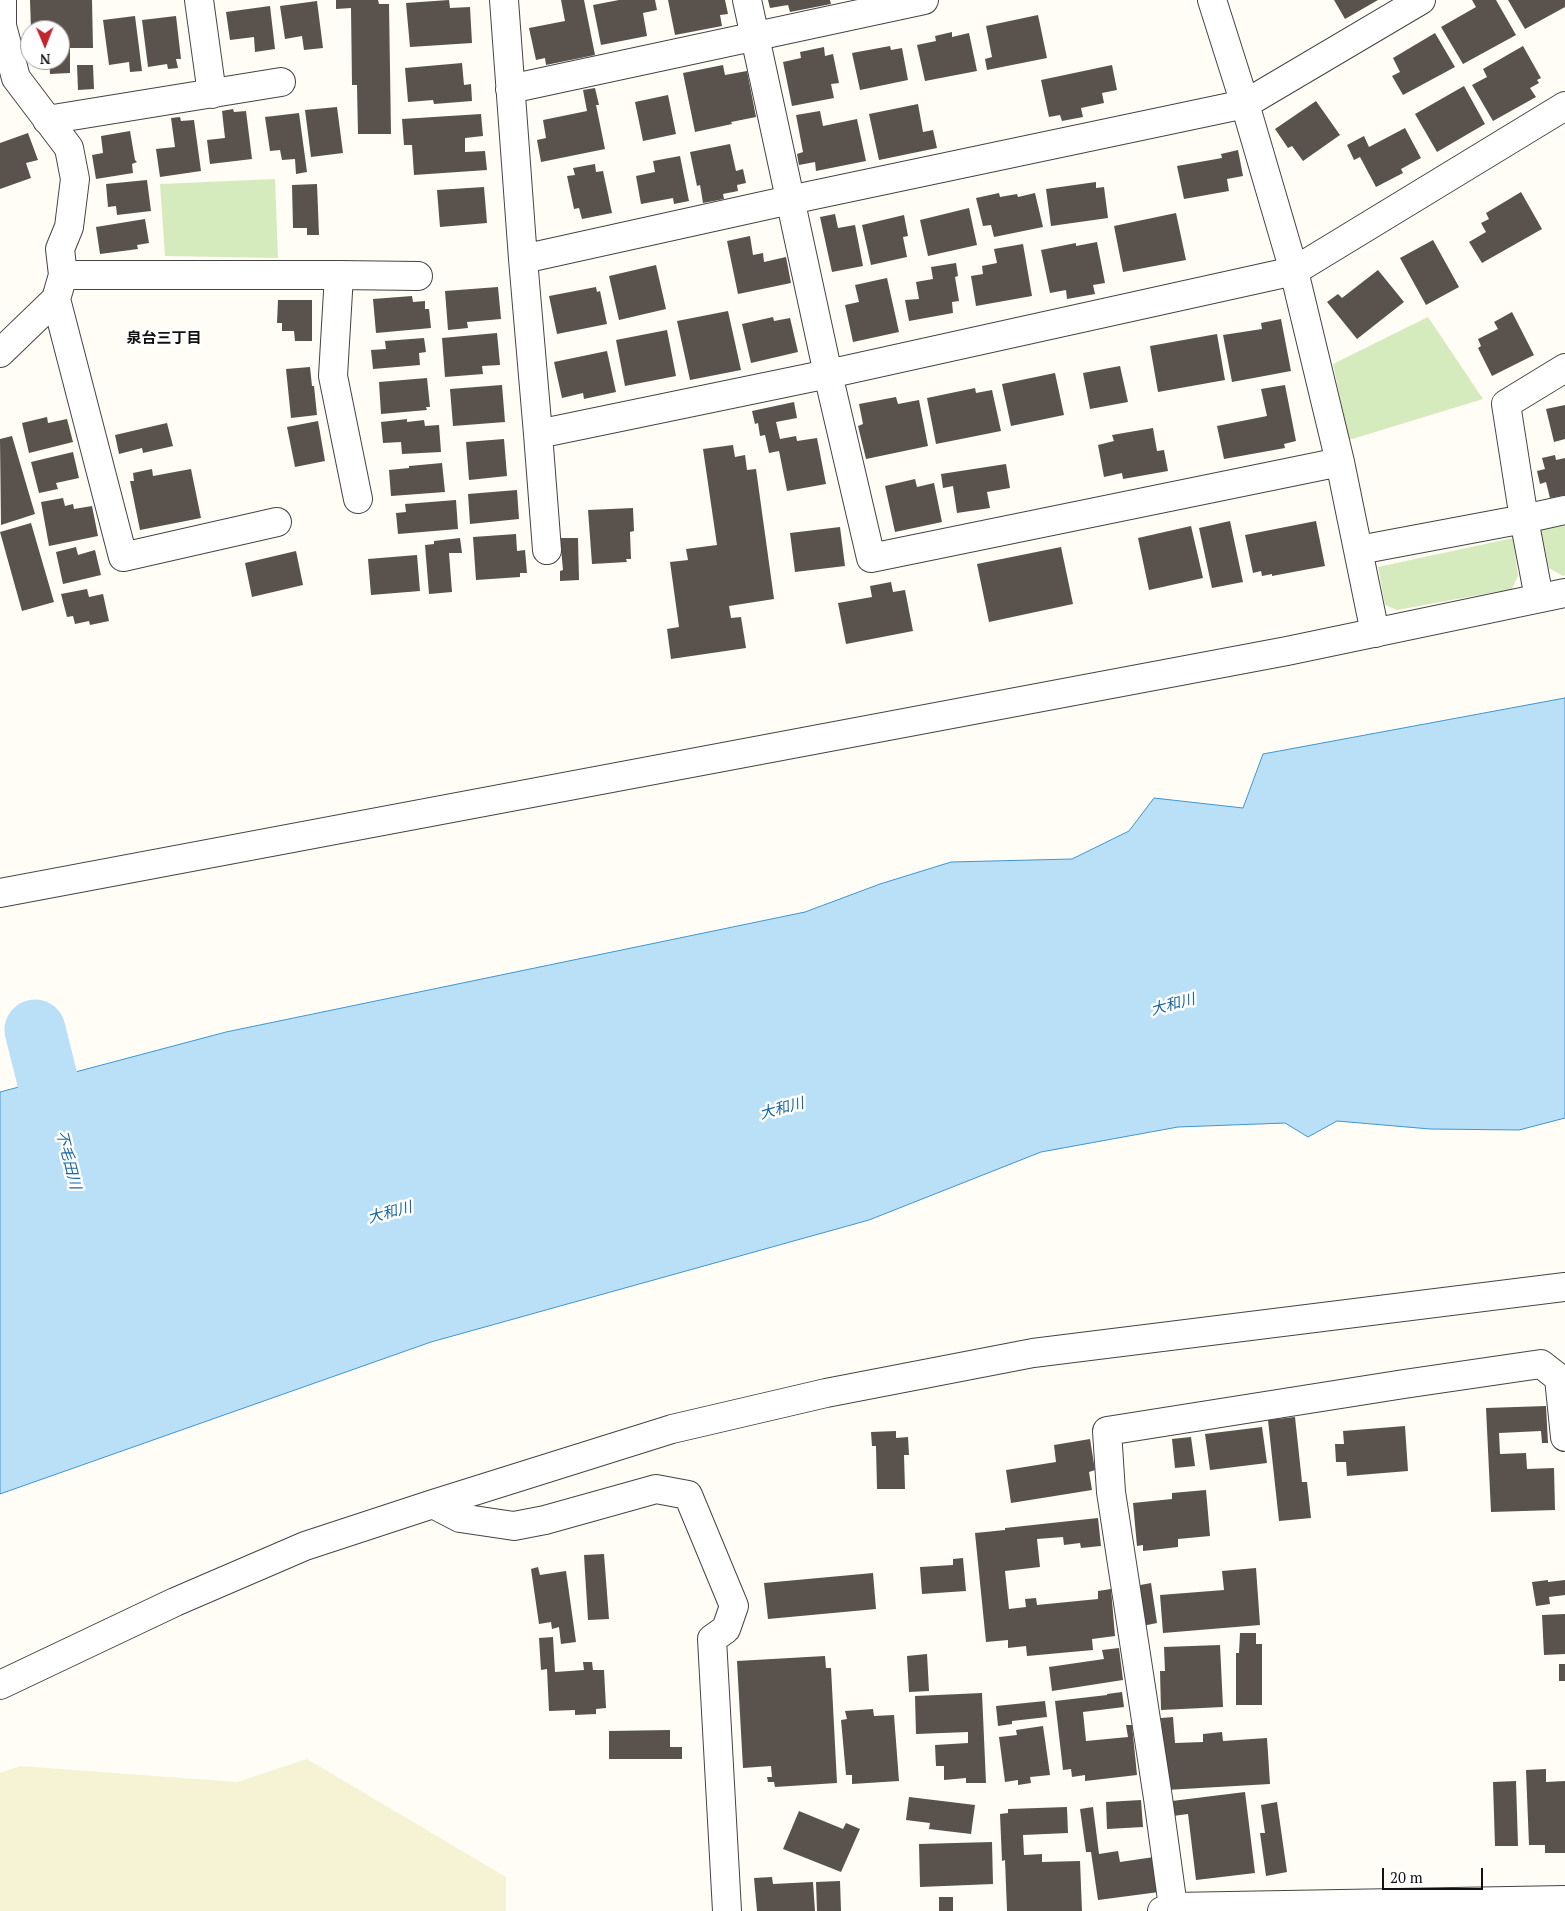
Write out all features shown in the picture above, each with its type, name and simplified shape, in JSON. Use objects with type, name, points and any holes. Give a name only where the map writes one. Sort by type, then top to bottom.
[{"type":"street","points":[[2,0],[2,26],[16,78],[69,148],[75,179],[69,227],[60,249],[59,287],[123,557],[277,522]]},
{"type":"street","points":[[198,0],[212,94]]},
{"type":"street","points":[[504,0],[547,550]]},
{"type":"street","points":[[747,0],[870,558],[1340,462]]},
{"type":"street","points":[[510,90],[924,0]]},
{"type":"street","points":[[1212,0],[1294,270],[1340,462],[1375,633]]},
{"type":"street","points":[[523,259],[790,200],[1245,104],[1421,0]]},
{"type":"street","points":[[47,120],[281,82]]},
{"type":"street","points":[[538,434],[828,374],[1294,270],[1565,106]]},
{"type":"street","points":[[339,275],[333,376],[358,499]]},
{"type":"street","points":[[0,353],[59,287],[339,275],[418,276]]},
{"type":"street","points":[[0,893],[1287,651],[1552,596],[1524,519],[1506,404],[1565,368]]},
{"type":"street","points":[[1359,550],[1565,510]]},
{"type":"street","points":[[0,1685],[174,1602],[305,1546],[672,1429],[826,1393],[1024,1354],[1565,1287]]},
{"type":"street","points":[[1565,1437],[1559,1378],[1541,1364],[1107,1431],[1111,1492],[1158,1798],[1168,1909],[1565,1900]]},
{"type":"street","points":[[433,1504],[460,1518],[514,1526],[545,1520],[656,1489],[688,1495],[734,1606],[726,1629],[712,1639],[727,1888],[726,1911]]},
{"type":"shaded area","points":[[307,1759],[506,1877],[506,1911],[0,1911],[0,1773],[20,1766],[237,1782]]},
{"type":"green space","points":[[275,179],[278,258],[165,256],[160,184]]},
{"type":"green space","points":[[1428,317],[1483,399],[1349,440],[1333,364]]},
{"type":"green space","points":[[1565,525],[1565,575],[1563,576],[1549,568],[1541,530]]},
{"type":"green space","points":[[1513,538],[1518,576],[1512,589],[1397,610],[1385,605],[1378,567]]},
{"type":"water","name":"大和川","points":[[1565,698],[1565,1118],[1519,1130],[1430,1129],[1337,1121],[1308,1137],[1285,1123],[1178,1127],[1041,1152],[869,1220],[431,1342],[0,1494],[0,1092],[226,1032],[805,912],[880,884],[951,862],[1072,859],[1129,831],[1154,798],[1243,808],[1263,754]]},
{"type":"building","points":[[30,0],[92,0],[93,48],[70,48],[70,20],[31,20]]},
{"type":"building","points":[[336,0],[378,0],[379,4],[389,4],[391,134],[358,134],[357,85],[352,85],[351,8],[336,9]]},
{"type":"building","points":[[449,0],[450,8],[470,7],[472,43],[410,47],[406,3]]},
{"type":"building","points":[[561,0],[584,0],[595,55],[546,65],[545,58],[536,60],[529,28],[565,21]]},
{"type":"building","points":[[619,0],[655,0],[657,10],[643,13],[647,36],[601,45],[593,5]]},
{"type":"building","points":[[668,0],[725,0],[728,14],[720,15],[722,26],[675,35]]},
{"type":"building","points":[[768,0],[830,0],[831,4],[790,12],[788,5],[770,8]]},
{"type":"building","points":[[1334,0],[1378,0],[1345,19]]},
{"type":"building","points":[[1472,0],[1496,0],[1516,35],[1463,64],[1441,27],[1476,7]]},
{"type":"building","points":[[1508,0],[1565,0],[1565,7],[1525,29]]},
{"type":"building","points":[[317,1],[323,48],[304,50],[302,36],[285,39],[280,6]]},
{"type":"building","points":[[270,6],[275,49],[255,52],[254,37],[230,40],[226,12]]},
{"type":"building","points":[[1038,15],[1047,58],[987,70],[985,59],[992,57],[986,26]]},
{"type":"building","points":[[135,16],[142,71],[130,72],[129,62],[109,65],[103,20]]},
{"type":"building","points":[[176,16],[181,59],[176,59],[178,68],[168,69],[167,64],[148,67],[142,20]]},
{"type":"building","points":[[952,32],[952,37],[969,33],[977,71],[925,81],[917,45],[936,41],[935,36]]},
{"type":"building","points":[[1435,33],[1455,67],[1403,95],[1392,76],[1400,72],[1393,58]]},
{"type":"building","points":[[890,46],[891,50],[902,48],[908,80],[860,90],[852,53]]},
{"type":"building","points":[[1523,46],[1541,78],[1537,80],[1539,83],[1530,88],[1536,97],[1493,121],[1472,85],[1487,77],[1483,69]]},
{"type":"building","points":[[824,47],[825,56],[833,54],[839,83],[831,84],[834,98],[792,106],[783,62],[801,58],[800,52]]},
{"type":"building","points":[[462,63],[464,85],[471,84],[472,101],[434,104],[433,100],[408,102],[405,68]]},
{"type":"building","points":[[77,65],[93,65],[94,89],[78,90]]},
{"type":"building","points":[[723,65],[725,75],[747,71],[756,117],[695,132],[683,73]]},
{"type":"building","points":[[1112,65],[1117,90],[1102,93],[1104,103],[1081,108],[1083,117],[1062,121],[1060,115],[1049,117],[1041,80]]},
{"type":"building","points":[[50,70],[70,70],[70,73],[50,74]]},
{"type":"building","points":[[1464,86],[1485,124],[1437,152],[1415,114]]},
{"type":"building","points":[[595,88],[599,105],[596,105],[605,149],[541,162],[537,140],[546,138],[543,120],[587,111],[583,90]]},
{"type":"building","points":[[668,95],[676,134],[643,141],[635,102]]},
{"type":"building","points":[[1316,101],[1340,135],[1303,161],[1292,146],[1288,148],[1275,129]]},
{"type":"building","points":[[918,104],[923,132],[933,130],[937,148],[879,160],[869,114]]},
{"type":"building","points":[[337,107],[343,153],[311,157],[305,110]]},
{"type":"building","points":[[233,109],[234,112],[246,111],[252,159],[210,164],[207,140],[225,138],[222,111]]},
{"type":"building","points":[[820,111],[823,126],[857,119],[866,161],[816,171],[815,162],[799,165],[797,154],[803,152],[796,115]]},
{"type":"building","points":[[299,113],[307,172],[296,174],[295,159],[282,160],[280,150],[270,151],[265,117]]},
{"type":"building","points":[[481,114],[483,136],[465,138],[465,152],[485,151],[487,170],[414,175],[412,145],[404,145],[402,119]]},
{"type":"building","points":[[180,117],[181,121],[194,120],[201,171],[160,177],[156,149],[175,147],[171,118]]},
{"type":"building","points":[[1405,128],[1421,158],[1401,169],[1403,173],[1376,187],[1360,157],[1354,160],[1347,145],[1364,136],[1369,147]]},
{"type":"building","points":[[130,131],[135,160],[137,162],[132,164],[133,173],[96,179],[92,155],[103,153],[101,136]]},
{"type":"building","points":[[28,133],[38,160],[26,163],[31,178],[0,189],[0,143]]},
{"type":"building","points":[[730,144],[736,171],[743,169],[746,183],[737,185],[738,191],[723,194],[724,199],[703,203],[700,185],[697,186],[690,152]]},
{"type":"building","points":[[1238,150],[1243,176],[1227,179],[1229,191],[1184,199],[1177,166],[1222,158],[1221,154]]},
{"type":"building","points":[[680,156],[689,201],[674,204],[673,198],[641,204],[636,176],[655,172],[653,161]]},
{"type":"building","points":[[595,164],[596,172],[603,171],[612,213],[582,219],[579,208],[574,209],[567,176],[575,175],[573,168]]},
{"type":"building","points":[[147,180],[151,211],[117,215],[116,206],[108,207],[106,184]]},
{"type":"building","points":[[1096,182],[1096,188],[1104,187],[1108,218],[1051,226],[1046,189]]},
{"type":"building","points":[[317,184],[319,235],[307,235],[307,228],[293,228],[292,185]]},
{"type":"building","points":[[484,187],[487,223],[440,227],[437,190]]},
{"type":"building","points":[[1521,192],[1542,229],[1482,263],[1469,242],[1486,232],[1481,223],[1489,219],[1486,213]]},
{"type":"building","points":[[999,193],[1000,197],[1017,194],[1018,197],[1035,193],[1043,227],[994,237],[991,225],[983,226],[976,198]]},
{"type":"building","points":[[969,208],[977,245],[928,256],[920,220]]},
{"type":"building","points":[[1176,213],[1186,260],[1123,272],[1114,226]]},
{"type":"building","points":[[835,214],[838,228],[855,225],[863,266],[832,272],[820,217]]},
{"type":"building","points":[[904,215],[908,236],[903,237],[907,257],[871,265],[862,225]]},
{"type":"building","points":[[145,219],[149,243],[137,245],[138,249],[100,254],[96,227]]},
{"type":"building","points":[[750,236],[753,255],[763,253],[764,262],[786,257],[791,283],[738,294],[727,241]]},
{"type":"building","points":[[1433,240],[1459,287],[1426,305],[1400,258]]},
{"type":"building","points":[[1097,242],[1105,283],[1093,285],[1095,294],[1067,299],[1066,290],[1050,293],[1041,250],[1076,243],[1076,246]]},
{"type":"building","points":[[1023,244],[1032,296],[976,306],[971,276],[983,274],[982,266],[997,263],[994,249]]},
{"type":"building","points":[[956,263],[958,276],[955,277],[959,301],[952,302],[953,313],[909,321],[905,300],[919,299],[916,282],[933,279],[931,267]]},
{"type":"building","points":[[656,265],[666,309],[619,320],[609,276]]},
{"type":"building","points":[[1378,270],[1404,302],[1357,339],[1327,302],[1338,294],[1342,298]]},
{"type":"building","points":[[887,278],[899,332],[853,342],[845,305],[859,302],[855,285]]},
{"type":"building","points":[[498,287],[501,319],[467,322],[468,328],[448,330],[445,291]]},
{"type":"building","points":[[596,287],[597,292],[600,291],[607,324],[557,334],[549,296]]},
{"type":"building","points":[[412,296],[413,302],[425,301],[425,309],[429,309],[431,328],[376,333],[373,299]]},
{"type":"building","points":[[278,300],[312,300],[312,341],[295,341],[294,331],[282,331],[282,323],[277,323]]},
{"type":"building","points":[[728,311],[741,370],[690,380],[677,321]]},
{"type":"building","points":[[1512,312],[1534,355],[1492,376],[1478,348],[1481,346],[1478,339],[1498,329],[1494,322]]},
{"type":"building","points":[[773,317],[774,321],[790,318],[798,352],[751,363],[742,324]]},
{"type":"building","points":[[1281,319],[1291,371],[1232,382],[1223,335],[1262,329],[1261,323]]},
{"type":"building","points":[[667,330],[676,376],[625,386],[616,340]]},
{"type":"building","points":[[497,333],[500,365],[482,366],[483,374],[445,377],[442,338]]},
{"type":"building","points":[[1217,334],[1225,380],[1158,392],[1150,346]]},
{"type":"building","points":[[424,338],[426,352],[419,353],[420,365],[373,369],[371,350],[386,349],[385,341]]},
{"type":"building","points":[[607,351],[616,392],[584,399],[583,393],[562,398],[554,362]]},
{"type":"building","points":[[1120,366],[1128,402],[1090,409],[1083,373]]},
{"type":"building","points":[[310,367],[317,415],[291,418],[286,369]]},
{"type":"building","points":[[1055,373],[1064,415],[1011,426],[1002,384]]},
{"type":"building","points":[[427,378],[430,407],[426,407],[427,410],[381,414],[379,382]]},
{"type":"building","points":[[502,385],[505,422],[453,426],[450,389]]},
{"type":"building","points":[[1285,385],[1296,441],[1284,444],[1285,448],[1224,459],[1217,426],[1267,416],[1261,389]]},
{"type":"building","points":[[975,388],[976,393],[992,390],[1001,431],[936,444],[927,398]]},
{"type":"building","points":[[896,397],[898,404],[919,400],[928,446],[866,459],[858,426],[863,424],[859,404]]},
{"type":"building","points":[[794,402],[797,418],[776,422],[780,439],[796,436],[797,441],[817,438],[826,484],[787,491],[779,451],[769,453],[765,435],[760,436],[758,423],[755,424],[752,411]]},
{"type":"building","points":[[1565,405],[1565,439],[1554,442],[1546,409]]},
{"type":"building","points":[[47,417],[48,423],[67,419],[73,442],[29,453],[22,423]]},
{"type":"building","points":[[407,419],[407,422],[424,420],[425,426],[439,425],[441,452],[402,454],[401,442],[383,443],[381,422]]},
{"type":"building","points":[[318,421],[325,461],[295,467],[287,427]]},
{"type":"building","points":[[167,423],[173,446],[143,453],[142,448],[119,454],[115,435]]},
{"type":"building","points":[[1153,428],[1157,451],[1164,450],[1168,471],[1123,479],[1122,473],[1104,477],[1098,445],[1114,441],[1112,435]]},
{"type":"building","points":[[12,436],[35,514],[1,525],[0,439]]},
{"type":"building","points":[[504,439],[507,476],[469,480],[466,442]]},
{"type":"building","points":[[733,445],[735,457],[745,455],[747,470],[756,469],[774,599],[729,606],[731,618],[741,617],[746,648],[671,659],[667,629],[679,627],[670,562],[688,560],[686,549],[717,545],[703,449]]},
{"type":"building","points":[[73,452],[79,478],[56,483],[58,489],[39,493],[31,462]]},
{"type":"building","points":[[1555,455],[1556,460],[1565,458],[1565,495],[1550,498],[1546,482],[1540,484],[1537,471],[1545,469],[1542,458]]},
{"type":"building","points":[[442,463],[445,492],[391,496],[389,470]]},
{"type":"building","points":[[1006,464],[1010,488],[987,492],[990,508],[957,513],[953,486],[943,488],[941,474]]},
{"type":"building","points":[[152,469],[153,476],[191,469],[201,518],[140,530],[130,481],[134,481],[133,473]]},
{"type":"building","points":[[915,479],[917,487],[934,483],[942,522],[895,532],[885,486]]},
{"type":"building","points":[[517,490],[519,519],[470,524],[468,494]]},
{"type":"building","points":[[63,498],[65,506],[73,504],[74,509],[92,506],[98,536],[49,546],[41,502]]},
{"type":"building","points":[[456,500],[458,529],[398,534],[396,513],[406,512],[405,504]]},
{"type":"building","points":[[633,508],[634,531],[630,532],[631,559],[626,559],[627,562],[592,564],[588,510]]},
{"type":"building","points":[[1230,521],[1243,582],[1212,588],[1199,528]]},
{"type":"building","points":[[1316,521],[1325,566],[1272,576],[1272,574],[1262,576],[1261,571],[1253,573],[1245,535]]},
{"type":"building","points":[[31,523],[54,602],[22,611],[0,532]]},
{"type":"building","points":[[1191,526],[1203,578],[1149,590],[1138,538]]},
{"type":"building","points":[[840,527],[845,566],[795,572],[790,533]]},
{"type":"building","points":[[516,534],[517,551],[525,550],[527,573],[520,573],[520,577],[476,580],[473,537]]},
{"type":"building","points":[[460,538],[462,553],[449,553],[452,592],[429,594],[425,545],[434,544],[434,541]]},
{"type":"building","points":[[560,538],[578,538],[579,580],[560,581],[560,571],[563,570]]},
{"type":"building","points":[[76,547],[78,555],[95,550],[101,575],[63,584],[56,552]]},
{"type":"building","points":[[1061,547],[1073,604],[989,622],[977,564]]},
{"type":"building","points":[[296,551],[303,585],[252,597],[245,563]]},
{"type":"building","points":[[417,555],[420,591],[371,595],[368,559]]},
{"type":"building","points":[[891,582],[893,592],[905,590],[913,631],[846,644],[838,603],[872,597],[870,586]]},
{"type":"building","points":[[87,589],[89,597],[103,594],[109,621],[90,625],[89,621],[75,624],[73,616],[67,617],[61,594]]},
{"type":"building","points":[[1546,1406],[1548,1443],[1542,1443],[1541,1431],[1499,1433],[1500,1454],[1526,1453],[1527,1469],[1554,1468],[1555,1510],[1491,1512],[1486,1408]]},
{"type":"building","points":[[1295,1417],[1302,1482],[1307,1482],[1311,1518],[1279,1521],[1268,1420]]},
{"type":"building","points":[[1405,1426],[1408,1471],[1347,1476],[1346,1462],[1336,1462],[1335,1444],[1344,1444],[1343,1431]]},
{"type":"building","points":[[1262,1427],[1267,1463],[1210,1470],[1205,1434]]},
{"type":"building","points":[[896,1431],[896,1438],[908,1437],[909,1455],[904,1455],[905,1489],[877,1489],[876,1446],[872,1446],[871,1432]]},
{"type":"building","points":[[1191,1437],[1195,1466],[1175,1468],[1172,1439]]},
{"type":"building","points":[[1090,1439],[1095,1470],[1089,1472],[1092,1490],[1011,1503],[1006,1470],[1056,1462],[1054,1445]]},
{"type":"building","points":[[1206,1490],[1210,1536],[1178,1539],[1178,1547],[1143,1551],[1143,1545],[1137,1546],[1133,1503],[1172,1499],[1172,1493]]},
{"type":"building","points":[[1098,1518],[1101,1546],[1081,1548],[1080,1543],[1064,1545],[1063,1537],[1037,1539],[1040,1567],[1005,1571],[1009,1609],[1026,1607],[1025,1599],[1036,1598],[1037,1605],[1098,1599],[1098,1591],[1111,1589],[1115,1636],[1092,1639],[1093,1650],[1027,1656],[1026,1646],[1008,1648],[1008,1640],[986,1642],[975,1533]]},
{"type":"building","points":[[604,1554],[609,1619],[588,1620],[584,1555]]},
{"type":"building","points":[[963,1558],[966,1591],[922,1594],[920,1567],[953,1565],[953,1559]]},
{"type":"building","points":[[538,1567],[540,1575],[566,1571],[576,1642],[561,1644],[559,1627],[552,1629],[551,1622],[539,1624],[531,1569]]},
{"type":"building","points":[[1256,1568],[1260,1625],[1163,1633],[1160,1595],[1224,1590],[1222,1571]]},
{"type":"building","points":[[873,1573],[876,1609],[768,1619],[764,1583]]},
{"type":"building","points":[[1548,1580],[1548,1582],[1565,1580],[1565,1595],[1549,1597],[1550,1604],[1536,1606],[1532,1582]]},
{"type":"building","points":[[1151,1583],[1157,1623],[1142,1626],[1135,1586]]},
{"type":"building","points":[[1565,1614],[1565,1654],[1544,1655],[1542,1615]]},
{"type":"building","points":[[1240,1633],[1256,1633],[1256,1644],[1262,1644],[1262,1705],[1236,1705],[1236,1653],[1239,1653]]},
{"type":"building","points":[[553,1637],[555,1672],[584,1670],[583,1662],[592,1662],[593,1670],[604,1670],[606,1708],[596,1709],[596,1714],[575,1715],[575,1710],[549,1711],[547,1669],[541,1670],[539,1638]]},
{"type":"building","points":[[1220,1645],[1223,1707],[1161,1710],[1160,1671],[1165,1671],[1164,1647]]},
{"type":"building","points":[[1119,1648],[1123,1680],[1052,1691],[1049,1667],[1104,1659],[1102,1650]]},
{"type":"building","points":[[927,1654],[929,1691],[909,1692],[907,1656]]},
{"type":"building","points":[[825,1656],[826,1668],[831,1668],[837,1783],[775,1787],[774,1782],[768,1782],[767,1777],[772,1777],[771,1766],[743,1768],[737,1661]]},
{"type":"building","points":[[1559,1664],[1565,1664],[1565,1681],[1559,1681]]},
{"type":"building","points":[[1122,1692],[1124,1707],[1083,1712],[1086,1741],[1128,1737],[1126,1725],[1132,1725],[1137,1775],[1085,1781],[1085,1775],[1072,1777],[1071,1769],[1063,1770],[1055,1701]]},
{"type":"building","points":[[982,1693],[986,1783],[966,1783],[966,1778],[944,1780],[944,1766],[936,1766],[935,1745],[968,1743],[968,1732],[916,1734],[915,1696]]},
{"type":"building","points":[[1045,1701],[1047,1717],[1012,1721],[1012,1724],[998,1726],[996,1706]]},
{"type":"building","points":[[873,1709],[874,1716],[894,1715],[899,1781],[852,1784],[852,1775],[846,1775],[841,1720],[847,1719],[845,1711]]},
{"type":"building","points":[[1173,1717],[1175,1743],[1203,1742],[1203,1734],[1222,1732],[1223,1741],[1267,1738],[1270,1784],[1166,1790],[1161,1718]]},
{"type":"building","points":[[1043,1726],[1050,1775],[1030,1777],[1031,1783],[1018,1785],[1018,1780],[1005,1782],[999,1737],[1017,1735],[1016,1730]]},
{"type":"building","points":[[670,1730],[670,1747],[682,1747],[682,1759],[609,1759],[609,1731]]},
{"type":"building","points":[[1546,1769],[1546,1782],[1565,1781],[1565,1853],[1545,1853],[1545,1845],[1529,1845],[1526,1770]]},
{"type":"building","points":[[1516,1781],[1518,1846],[1495,1846],[1493,1782]]},
{"type":"building","points":[[1245,1792],[1255,1873],[1196,1880],[1188,1814],[1173,1816],[1172,1801]]},
{"type":"building","points":[[909,1797],[975,1805],[971,1834],[929,1829],[930,1823],[906,1820]]},
{"type":"building","points":[[1141,1800],[1143,1827],[1107,1829],[1106,1802]]},
{"type":"building","points":[[1277,1802],[1287,1872],[1266,1876],[1260,1833],[1265,1833],[1261,1805]]},
{"type":"building","points":[[1067,1807],[1068,1833],[1023,1835],[1024,1855],[1042,1854],[1042,1862],[1080,1861],[1082,1911],[1007,1911],[1005,1860],[1002,1861],[1000,1814],[1008,1813],[1008,1809]]},
{"type":"building","points":[[1093,1807],[1099,1854],[1118,1851],[1120,1862],[1154,1857],[1159,1892],[1098,1900],[1091,1852],[1086,1852],[1080,1809]]},
{"type":"building","points":[[799,1811],[843,1829],[846,1823],[860,1829],[841,1872],[783,1849]]},
{"type":"building","points":[[992,1842],[993,1884],[920,1887],[919,1844]]},
{"type":"building","points":[[772,1877],[773,1884],[813,1882],[815,1911],[757,1911],[754,1878]]},
{"type":"building","points":[[840,1881],[841,1911],[817,1911],[816,1882]]},
{"type":"building","points":[[939,1897],[953,1897],[953,1911],[939,1911]]},
{"type":"waterway","name":"不毛田川","points":[[35,1030],[68,1162]]},
{"type":"district","name":"泉台三丁目","points":[[164,339]]}]
